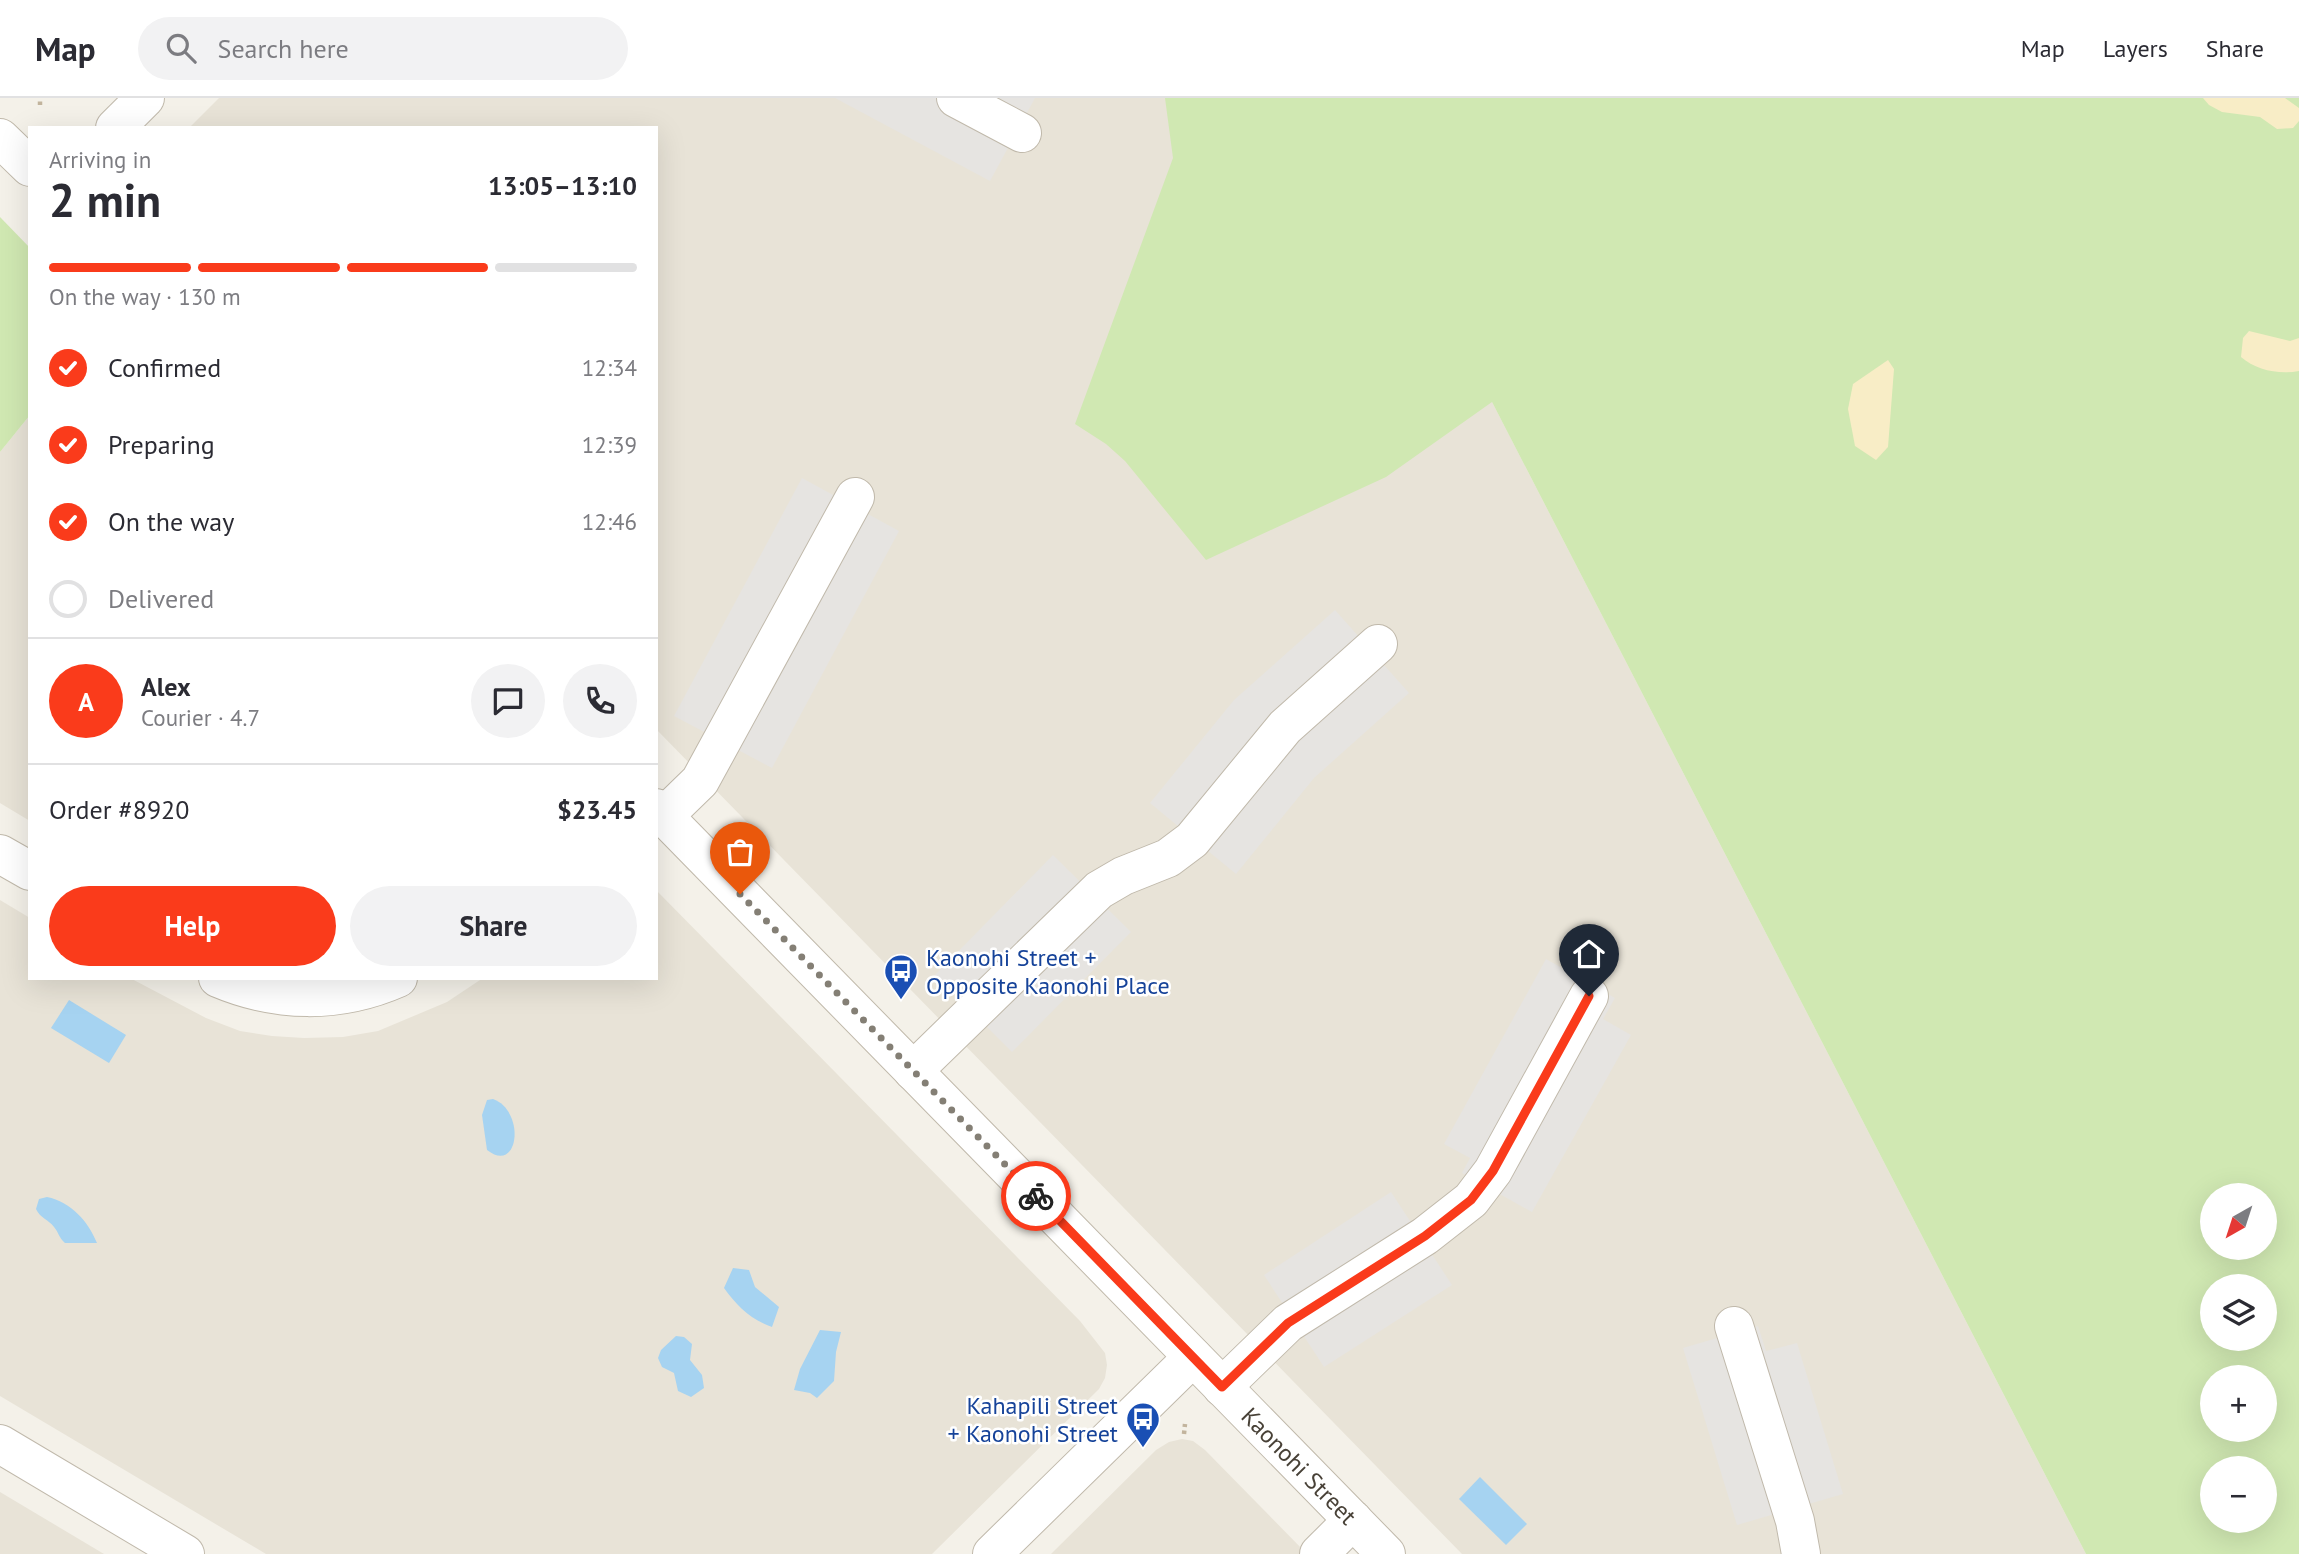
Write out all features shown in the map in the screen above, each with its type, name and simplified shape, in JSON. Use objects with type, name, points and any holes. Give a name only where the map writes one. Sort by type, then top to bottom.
[{"type":"street","points":[[117,126],[145,98]]},
{"type":"street","points":[[956,98],[1022,133]]},
{"type":"street","points":[[0,138],[28,165]]},
{"type":"street","points":[[660,812],[700,781],[855,497]]},
{"type":"street","points":[[913,1070],[1099,890],[1123,876],[1168,858],[1192,840],[1285,727],[1378,644]]},
{"type":"street","name":"Kaonohi Street","points":[[660,812],[1386,1554]]},
{"type":"street","points":[[0,854],[28,870]]},
{"type":"street","points":[[222,980],[240,988],[285,997],[316,998],[351,993],[392,980]]},
{"type":"street","points":[[1222,1387],[1288,1323],[1425,1236],[1471,1200],[1493,1171],[1589,996]]},
{"type":"street","points":[[1734,1326],[1794,1521],[1801,1554]]},
{"type":"street","points":[[992,1554],[1193,1357]]},
{"type":"street","points":[[0,1444],[185,1554]]},
{"type":"street","points":[[1319,1554],[1353,1520]]},
{"type":"path","points":[[40,98],[40,105]]},
{"type":"path","points":[[1184,1434],[1185,1424]]},
{"type":"shaded area","points":[[219,98],[1630,98],[1441,303],[2086,1554],[1462,1554],[658,731],[658,126],[191,126]]},
{"type":"shaded area","points":[[835,98],[1035,98],[990,181]]},
{"type":"shaded area","points":[[28,417],[28,820],[0,803],[0,452]]},
{"type":"shaded area","points":[[802,478],[899,531],[772,768],[674,716]]},
{"type":"shaded area","points":[[1335,610],[1409,693],[1314,778],[1236,874],[1150,803],[1234,700]]},
{"type":"shaded area","points":[[1053,855],[1131,932],[1012,1052],[935,975]]},
{"type":"shaded area","points":[[658,892],[1080,1321],[1105,1353],[1105,1378],[1099,1389],[932,1554],[266,1554],[0,1396],[0,900],[28,917],[28,980],[134,980],[206,1018],[240,1031],[304,1038],[343,1037],[378,1031],[447,1002],[480,980],[658,980]]},
{"type":"shaded area","points":[[1546,959],[1615,998],[1603,1019],[1631,1035],[1532,1212],[1462,1173],[1470,1158],[1444,1144]]},
{"type":"shaded area","points":[[1391,1192],[1452,1285],[1324,1367],[1264,1275]]},
{"type":"shaded area","points":[[1758,1326],[1766,1351],[1797,1343],[1843,1494],[1737,1525],[1683,1348]]},
{"type":"shaded area","points":[[1182,1439],[1193,1441],[1205,1450],[1307,1554],[1051,1554],[1156,1450],[1169,1442]]},
{"type":"shaded area","points":[[0,1492],[104,1554],[0,1554]]},
{"type":"green space","points":[[1165,98],[2299,98],[2299,1554],[2086,1554],[1492,402],[1386,477],[1206,560],[1125,461],[1106,444],[1075,424],[1173,158]]},
{"type":"green space","points":[[0,217],[28,246],[28,417],[0,452]]},
{"type":"sand","points":[[2203,98],[2285,98],[2299,108],[2299,121],[2293,128],[2277,129],[2260,117],[2222,112]]},
{"type":"sand","points":[[2249,331],[2290,341],[2299,338],[2299,371],[2268,370],[2241,357],[2243,338]]},
{"type":"sand","points":[[1888,360],[1894,369],[1888,447],[1876,460],[1855,446],[1848,409],[1853,384]]},
{"type":"water","points":[[69,1000],[126,1035],[109,1063],[51,1028]]},
{"type":"water","points":[[493,1099],[504,1106],[514,1127],[512,1148],[506,1154],[498,1155],[487,1150],[482,1115],[487,1100]]},
{"type":"water","points":[[47,1197],[64,1203],[78,1214],[97,1243],[65,1243],[56,1229],[36,1209],[39,1199]]},
{"type":"water","points":[[733,1268],[749,1270],[755,1287],[779,1307],[772,1327],[745,1311],[724,1288]]},
{"type":"water","points":[[820,1330],[841,1332],[836,1352],[834,1381],[817,1398],[810,1393],[794,1390],[800,1369]]},
{"type":"water","points":[[676,1336],[684,1337],[692,1344],[690,1360],[702,1375],[704,1388],[691,1397],[678,1391],[674,1373],[662,1367],[658,1358],[661,1350]]},
{"type":"water","points":[[1480,1477],[1527,1524],[1506,1545],[1459,1499]]},
{"type":"way so far","points":[[740,894],[1036,1196]]},
{"type":"place","name":"Kaonohi Street + Opposite Kaonohi Place","points":[[901,1001]]},
{"type":"place","name":"Kahapili Street + Kaonohi Street","points":[[1143,1449]]},
{"type":"route","points":[[1036,1196],[1222,1387],[1288,1323],[1425,1236],[1471,1200],[1493,1171],[1589,996]]}]
